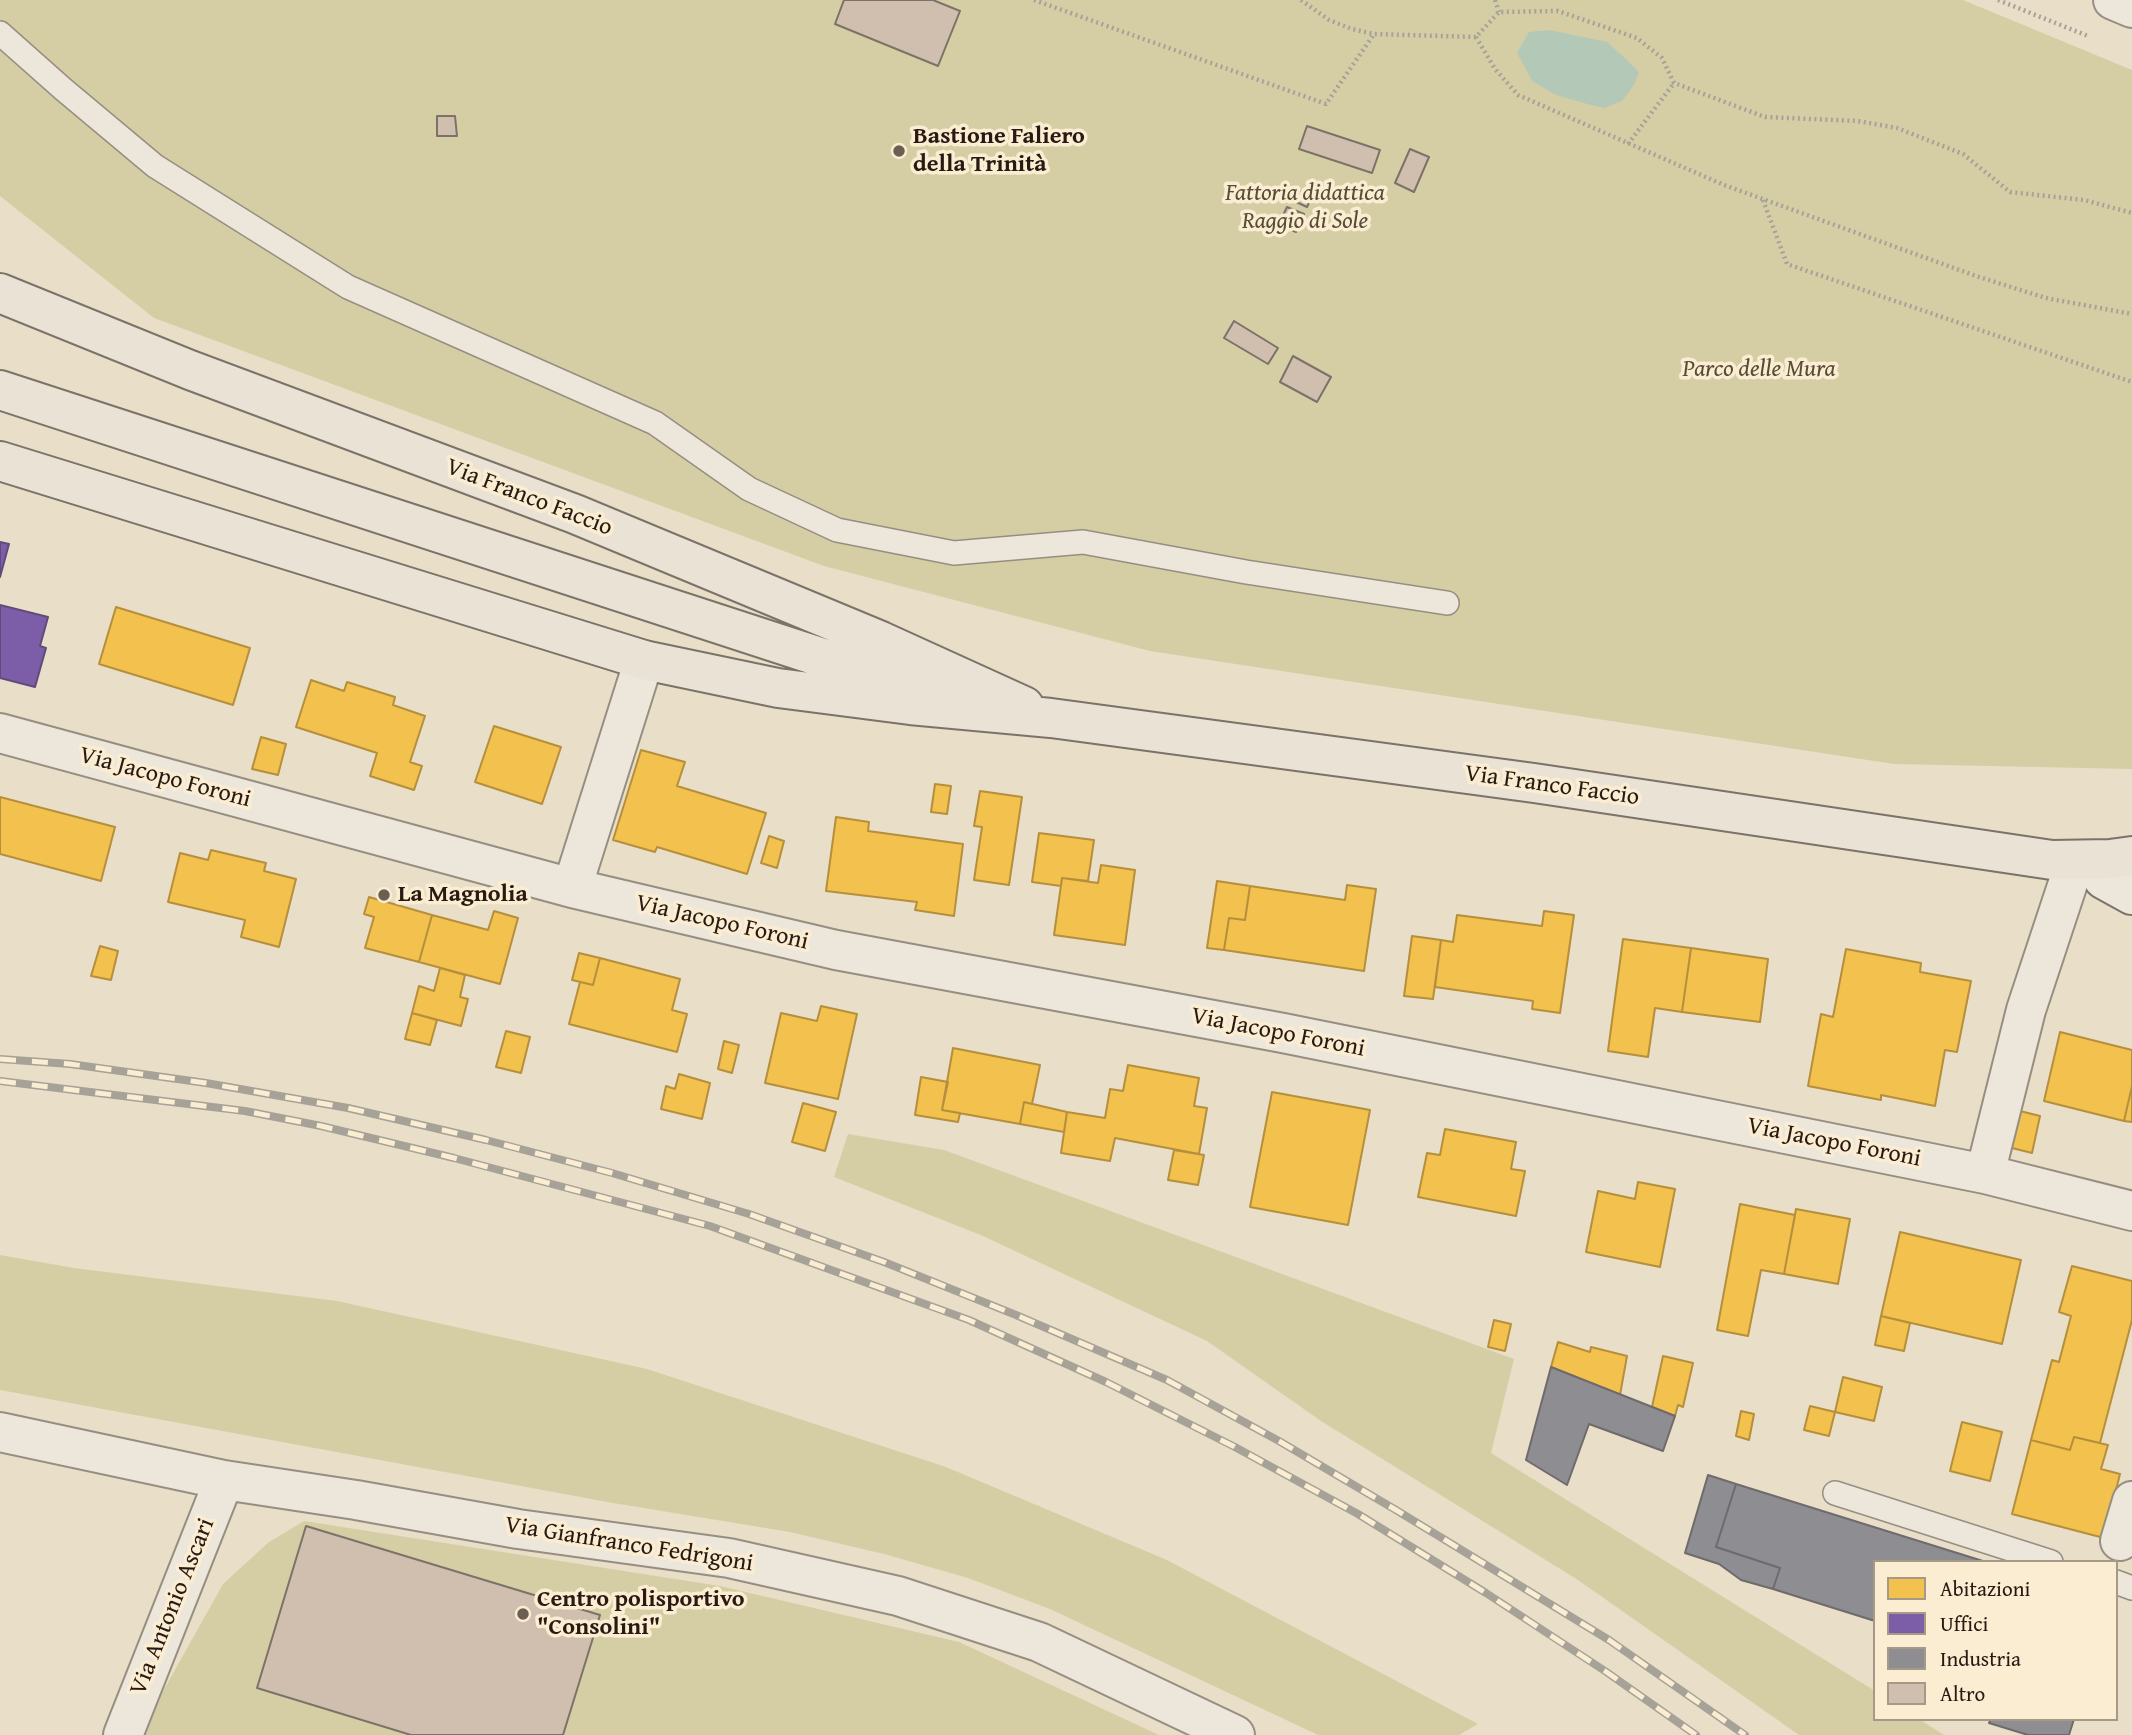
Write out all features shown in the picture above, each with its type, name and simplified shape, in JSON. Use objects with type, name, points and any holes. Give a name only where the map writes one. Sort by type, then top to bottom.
[{"type":"main road","name":"Via Franco Faccio","points":[[0,293],[190,370],[575,514],[868,636],[1051,718]]},
{"type":"main road","name":"Via Franco Faccio","points":[[0,390],[860,670],[1051,718]]},
{"type":"main road","name":"Via Franco Faccio","points":[[0,461],[644,660],[778,688],[910,705],[1051,718],[1548,785],[2104,874]]},
{"type":"street","points":[[2112,0],[2132,8]]},
{"type":"street","points":[[572,888],[644,660]]},
{"type":"street","name":"Via Jacopo Foroni","points":[[0,733],[572,888],[836,950],[1283,1032],[1985,1174],[2132,1211]]},
{"type":"street","points":[[1985,1174],[2026,1010],[2104,874]]},
{"type":"street","name":"Via Gianfranco Fedrigoni","points":[[0,1432],[224,1480],[519,1529],[729,1558],[898,1596],[1039,1642],[1235,1735]]},
{"type":"street","name":"Via Antonio Ascari","points":[[123,1735],[224,1480]]},
{"type":"street","points":[[2120,1541],[2132,1501]]},
{"type":"lane","points":[[0,33],[155,166],[348,287],[655,424],[748,489],[837,530],[954,553],[1083,542],[1246,572],[1447,603]]},
{"type":"lane","points":[[1835,1493],[2045,1560]]},
{"type":"path","points":[[1034,0],[1326,104],[1374,34]]},
{"type":"path","points":[[1301,0],[1329,20],[1374,34],[1476,37],[1499,12],[1558,11],[1637,38],[1662,58],[1674,83],[1765,117],[1858,121],[1897,128],[1963,153],[2010,192],[2084,200],[2132,213]]},
{"type":"path","points":[[1495,0],[1499,12]]},
{"type":"path","points":[[1998,0],[2095,39]]},
{"type":"path","points":[[1476,37],[1495,69],[1518,95],[1628,144],[1762,199],[1976,276],[2046,298],[2132,314]]},
{"type":"path","points":[[1628,144],[1674,83]]},
{"type":"path","points":[[1762,199],[1787,264],[2132,382]]},
{"type":"green space","name":"Parco delle Mura","points":[[0,0],[1963,0],[2132,70],[2132,769],[1894,764],[1150,651],[824,566],[154,318],[0,196]]},
{"type":"green space","points":[[848,1134],[944,1150],[1514,1359],[1491,1453],[1873,1690],[1873,1721],[1922,1721],[1944,1735],[1799,1735],[1578,1580],[1321,1421],[1207,1341],[983,1236],[834,1177]]},
{"type":"green space","points":[[0,1255],[74,1268],[337,1301],[647,1369],[946,1467],[1167,1560],[1478,1724],[1459,1735],[1318,1735],[1050,1609],[968,1578],[884,1554],[790,1532],[613,1503],[0,1390]]},
{"type":"green space","name":"Centro polisportivo \"Consolini\"","points":[[304,1521],[720,1586],[959,1642],[1159,1735],[145,1735],[162,1693],[223,1584],[269,1542]]},
{"type":"shaded area","points":[[1550,30],[1607,42],[1627,60],[1639,72],[1634,85],[1622,101],[1604,108],[1556,95],[1532,81],[1517,53],[1529,32]]},
{"type":"building: Abitazioni","points":[[116,607],[250,648],[233,705],[99,664]]},
{"type":"building: Abitazioni","points":[[311,680],[344,691],[347,682],[395,697],[393,705],[425,716],[410,762],[422,766],[414,790],[370,776],[377,753],[296,727]]},
{"type":"building: Abitazioni","points":[[494,726],[561,747],[542,804],[475,782]]},
{"type":"building: Abitazioni","points":[[261,737],[286,744],[278,775],[252,769]]},
{"type":"building: Abitazioni","points":[[641,750],[685,762],[677,786],[766,813],[747,874],[657,847],[655,852],[613,840]]},
{"type":"building: Abitazioni","points":[[935,784],[951,786],[947,814],[931,812]]},
{"type":"building: Abitazioni","points":[[980,791],[1022,797],[1009,885],[974,880],[982,827],[974,826]]},
{"type":"building: Abitazioni","points":[[0,797],[115,827],[101,881],[0,854]]},
{"type":"building: Abitazioni","points":[[836,817],[869,822],[868,831],[963,844],[954,916],[915,910],[917,902],[826,891]]},
{"type":"building: Abitazioni","points":[[1039,833],[1094,840],[1088,881],[1062,878],[1061,886],[1032,882]]},
{"type":"building: Abitazioni","points":[[769,836],[784,841],[777,868],[761,863]]},
{"type":"building: Abitazioni","points":[[211,850],[266,863],[264,871],[296,879],[279,947],[241,937],[245,920],[168,902],[180,853],[208,860]]},
{"type":"building: Abitazioni","points":[[1101,865],[1135,870],[1125,945],[1054,935],[1062,878],[1098,883]]},
{"type":"building: Abitazioni","points":[[1217,881],[1250,886],[1245,920],[1229,918],[1224,950],[1207,948]]},
{"type":"building: Abitazioni","points":[[1347,885],[1376,889],[1364,971],[1224,950],[1229,918],[1245,920],[1250,886],[1345,900]]},
{"type":"building: Abitazioni","points":[[369,897],[432,915],[419,962],[365,948],[374,917],[364,914]]},
{"type":"building: Abitazioni","points":[[494,911],[518,918],[500,984],[419,962],[432,915],[488,930]]},
{"type":"building: Abitazioni","points":[[1544,911],[1574,915],[1560,1013],[1532,1009],[1533,1001],[1435,987],[1441,940],[1453,942],[1457,915],[1542,926]]},
{"type":"building: Abitazioni","points":[[1412,936],[1441,940],[1433,999],[1404,996]]},
{"type":"building: Abitazioni","points":[[1623,939],[1691,948],[1682,1012],[1655,1008],[1648,1057],[1608,1051]]},
{"type":"building: Abitazioni","points":[[100,946],[118,951],[111,980],[91,976]]},
{"type":"building: Abitazioni","points":[[1691,948],[1768,959],[1760,1022],[1682,1012]]},
{"type":"building: Abitazioni","points":[[1846,949],[1921,963],[1920,972],[1971,981],[1957,1052],[1945,1050],[1935,1106],[1881,1095],[1881,1100],[1808,1086],[1821,1014],[1833,1017]]},
{"type":"building: Abitazioni","points":[[579,953],[600,958],[593,985],[572,980]]},
{"type":"building: Abitazioni","points":[[600,958],[680,979],[672,1010],[687,1014],[677,1052],[569,1024],[580,982],[593,985]]},
{"type":"building: Abitazioni","points":[[440,968],[465,975],[460,997],[468,999],[461,1026],[412,1013],[419,986],[434,991]]},
{"type":"building: Abitazioni","points":[[821,1006],[857,1014],[838,1099],[765,1083],[781,1013],[817,1021]]},
{"type":"building: Abitazioni","points":[[412,1013],[437,1020],[430,1045],[405,1039]]},
{"type":"building: Abitazioni","points":[[506,1031],[530,1037],[521,1073],[496,1067]]},
{"type":"building: Abitazioni","points":[[2060,1032],[2132,1050],[2132,1086],[2124,1121],[2044,1101]]},
{"type":"building: Abitazioni","points":[[724,1041],[739,1045],[732,1073],[718,1069]]},
{"type":"building: Abitazioni","points":[[953,1048],[1040,1065],[1032,1104],[1024,1102],[1020,1124],[942,1110]]},
{"type":"building: Abitazioni","points":[[1128,1065],[1199,1078],[1194,1106],[1207,1108],[1199,1154],[1115,1138],[1110,1161],[1061,1153],[1067,1112],[1105,1118],[1110,1089],[1123,1091]]},
{"type":"building: Abitazioni","points":[[679,1074],[710,1083],[702,1119],[661,1109],[666,1086],[675,1089]]},
{"type":"building: Abitazioni","points":[[921,1077],[948,1082],[942,1110],[960,1113],[958,1122],[915,1115]]},
{"type":"building: Abitazioni","points":[[2132,1086],[2132,1122],[2124,1121]]},
{"type":"building: Abitazioni","points":[[1272,1092],[1370,1110],[1348,1225],[1250,1207]]},
{"type":"building: Abitazioni","points":[[1024,1102],[1067,1112],[1064,1132],[1020,1124]]},
{"type":"building: Abitazioni","points":[[803,1103],[836,1112],[825,1151],[792,1142]]},
{"type":"building: Abitazioni","points":[[2016,1110],[2040,1116],[2032,1153],[2008,1147]]},
{"type":"building: Abitazioni","points":[[1445,1129],[1516,1142],[1511,1169],[1525,1171],[1516,1216],[1418,1197],[1427,1153],[1440,1155]]},
{"type":"building: Abitazioni","points":[[1174,1150],[1204,1155],[1198,1185],[1168,1180]]},
{"type":"building: Abitazioni","points":[[1638,1182],[1675,1189],[1660,1267],[1586,1252],[1598,1191],[1635,1199]]},
{"type":"building: Abitazioni","points":[[1740,1204],[1795,1215],[1784,1274],[1761,1270],[1748,1336],[1717,1330]]},
{"type":"building: Abitazioni","points":[[1796,1209],[1850,1219],[1838,1284],[1784,1274]]},
{"type":"building: Abitazioni","points":[[1900,1232],[2021,1260],[2002,1344],[1881,1316]]},
{"type":"building: Abitazioni","points":[[2072,1266],[2132,1281],[2132,1320],[2100,1443],[2074,1437],[2070,1450],[2031,1440],[2052,1360],[2059,1362],[2071,1316],[2059,1312]]},
{"type":"building: Abitazioni","points":[[1881,1316],[1910,1323],[1904,1351],[1875,1345]]},
{"type":"building: Abitazioni","points":[[1494,1320],[1511,1324],[1505,1351],[1488,1347]]},
{"type":"building: Abitazioni","points":[[1558,1342],[1590,1352],[1591,1347],[1627,1356],[1620,1395],[1551,1367]]},
{"type":"building: Abitazioni","points":[[1663,1356],[1693,1363],[1683,1407],[1678,1405],[1675,1416],[1652,1407]]},
{"type":"building: Abitazioni","points":[[1843,1377],[1882,1387],[1874,1421],[1835,1412]]},
{"type":"building: Abitazioni","points":[[1810,1406],[1835,1412],[1829,1436],[1804,1430]]},
{"type":"building: Abitazioni","points":[[1741,1411],[1754,1414],[1749,1440],[1736,1436]]},
{"type":"building: Abitazioni","points":[[1962,1422],[2002,1432],[1990,1481],[1950,1471]]},
{"type":"building: Abitazioni","points":[[2074,1437],[2108,1445],[2101,1469],[2120,1474],[2104,1538],[2012,1514],[2031,1440],[2070,1450]]},
{"type":"building: Uffici","points":[[0,542],[9,544],[0,577]]},
{"type":"building: Uffici","points":[[0,605],[48,617],[40,646],[46,648],[35,687],[0,678]]},
{"type":"building: Industria","points":[[1551,1367],[1675,1416],[1663,1451],[1589,1424],[1567,1485],[1526,1460]]},
{"type":"building: Industria","points":[[1708,1475],[1736,1484],[1716,1547],[1780,1568],[1773,1589],[1741,1580],[1719,1564],[1685,1553]]},
{"type":"building: Industria","points":[[1736,1484],[1980,1560],[1873,1560],[1873,1620],[1773,1589],[1780,1568],[1716,1547]]},
{"type":"building: Industria","points":[[2073,1721],[2069,1735],[2028,1735],[1989,1723]]},
{"type":"building: Altro","points":[[844,0],[933,0],[960,11],[938,66],[835,24]]},
{"type":"building: Altro","points":[[437,116],[455,116],[457,136],[437,136]]},
{"type":"building: Altro","points":[[1307,126],[1380,150],[1372,173],[1299,149]]},
{"type":"building: Altro","points":[[1410,149],[1429,157],[1414,192],[1395,183]]},
{"type":"building: Altro","points":[[1299,190],[1312,196],[1307,207],[1294,201]]},
{"type":"building: Altro","points":[[1287,207],[1304,214],[1296,232],[1279,224]]},
{"type":"building: Altro","points":[[1234,321],[1278,348],[1268,364],[1224,338]]},
{"type":"building: Altro","points":[[1293,356],[1331,377],[1317,402],[1280,382]]},
{"type":"building: Altro","points":[[306,1526],[600,1615],[563,1735],[411,1735],[257,1688]]},
{"type":"railway","points":[[0,1059],[70,1064],[206,1083],[348,1108],[612,1173],[749,1214],[884,1262],[1167,1380],[1279,1441],[1609,1640],[1745,1735]]},
{"type":"railway","points":[[0,1081],[245,1111],[454,1158],[710,1226],[969,1320],[1106,1382],[1233,1446],[1358,1514],[1486,1593],[1696,1735]]},
{"type":"place","name":"Bastione Faliero della Trinità","points":[[899,151]]},
{"type":"place","name":"La Magnolia","points":[[384,895]]},
{"type":"place","name":"Centro polisportivo \"Consolini\"","points":[[523,1614]]},
{"type":"park label","name":"Fattoria didattica Raggio di Sole","points":[[1305,208]]}]
